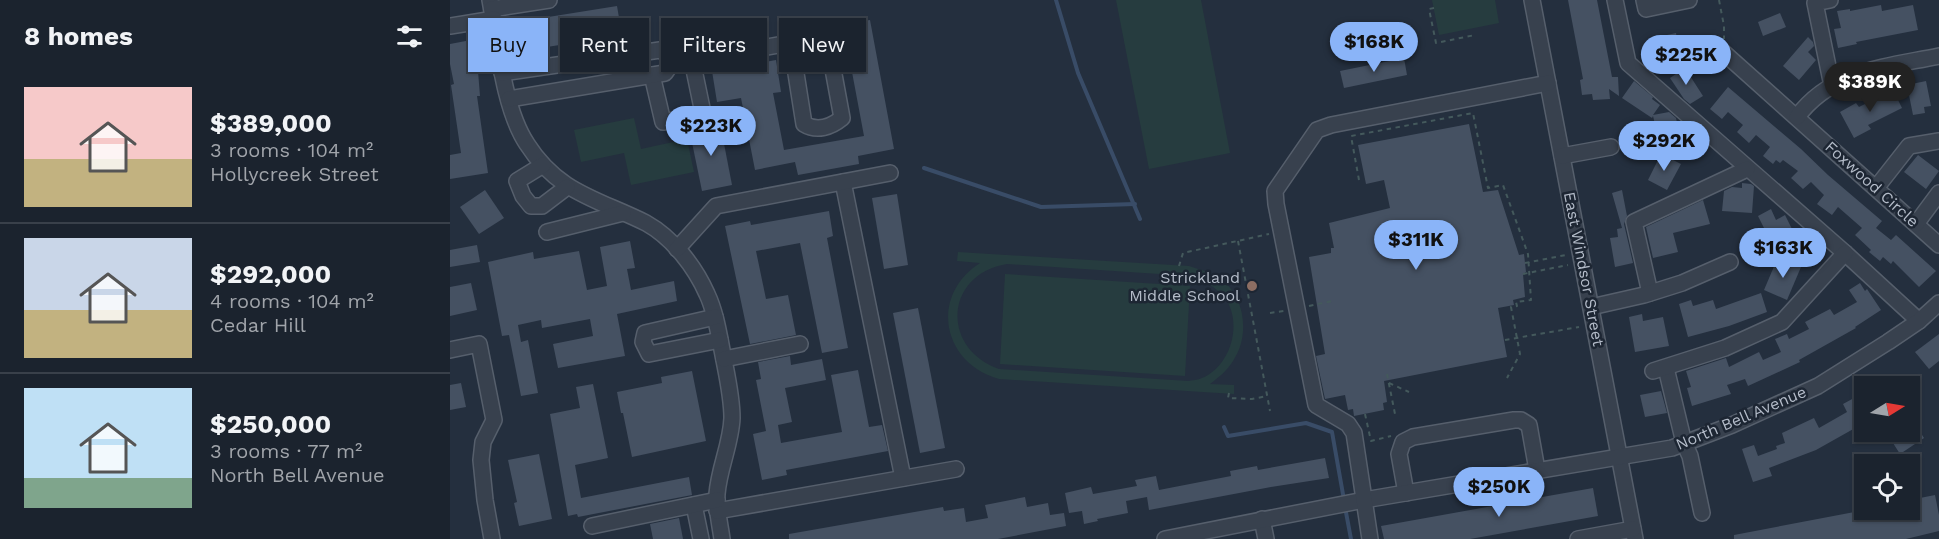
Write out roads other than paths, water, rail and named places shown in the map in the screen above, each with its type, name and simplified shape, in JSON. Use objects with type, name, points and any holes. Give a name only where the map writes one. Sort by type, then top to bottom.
[{"type":"street","points":[[450,26],[492,9],[549,0]]},
{"type":"street","name":"East Windsor Street","points":[[1532,0],[1634,534]]},
{"type":"street","points":[[1615,0],[1628,63],[1919,321]]},
{"type":"street","points":[[1644,0],[1646,9],[1689,0]]},
{"type":"street","points":[[1830,0],[1815,3],[1832,86]]},
{"type":"street","points":[[492,9],[502,73],[519,131],[543,165],[567,187],[647,224],[685,257],[708,295],[724,359],[732,419],[718,510],[722,539]]},
{"type":"street","points":[[824,37],[828,42],[842,118],[832,126],[811,129],[804,124],[791,42],[824,37]]},
{"type":"street","points":[[502,73],[661,51]]},
{"type":"street","name":"Foxwood Circle","points":[[1723,52],[1939,244]]},
{"type":"street","points":[[1797,117],[1817,94],[1865,71],[1939,56]]},
{"type":"street","points":[[509,99],[666,72]]},
{"type":"street","points":[[652,75],[663,122],[690,118],[703,113],[694,72]]},
{"type":"street","points":[[1371,539],[1363,501],[1354,433],[1348,424],[1316,405],[1275,191],[1317,130],[1331,124],[1548,83]]},
{"type":"street","points":[[1876,188],[1909,146],[1939,141]]},
{"type":"street","points":[[1562,156],[1611,147]]},
{"type":"street","points":[[543,165],[517,181],[523,196],[531,206],[542,206],[567,187]]},
{"type":"street","points":[[1650,293],[1634,222],[1747,169]]},
{"type":"street","points":[[677,249],[716,206],[890,173]]},
{"type":"street","points":[[843,182],[903,478]]},
{"type":"street","points":[[1916,224],[1939,193]]},
{"type":"street","points":[[547,232],[623,213]]},
{"type":"street","points":[[1702,513],[1690,456],[1660,369],[1725,348],[1782,322],[1845,254]]},
{"type":"street","points":[[1591,307],[1682,283],[1730,262]]},
{"type":"street","name":"North Bell Avenue","points":[[1165,539],[1406,493],[1672,448],[1732,425],[1818,386],[1867,357],[1919,321],[1939,303]]},
{"type":"street","points":[[715,317],[645,333],[643,342],[649,354],[720,340]]},
{"type":"street","points":[[450,350],[479,344],[494,420],[483,442],[481,460],[492,539]]},
{"type":"street","points":[[724,359],[800,344]]},
{"type":"street","points":[[1406,493],[1399,454],[1403,442],[1413,437],[1521,420],[1529,425],[1537,470]]},
{"type":"street","points":[[697,522],[718,510],[956,469]]},
{"type":"street","points":[[592,526],[694,505],[718,510]]},
{"type":"street","points":[[694,505],[700,539]]},
{"type":"street","points":[[1262,519],[1266,539]]},
{"type":"street","points":[[1578,539],[1634,534]]},
{"type":"waterway","points":[[1056,0],[1078,73],[1140,219]]},
{"type":"waterway","points":[[924,168],[1041,207],[1135,204]]},
{"type":"waterway","points":[[1224,427],[1228,436],[1306,423],[1332,432],[1344,500]]},
{"type":"waterway","points":[[1345,507],[1351,539]]},
{"type":"place","name":"Strickland Middle School","points":[[1252,286]]}]
